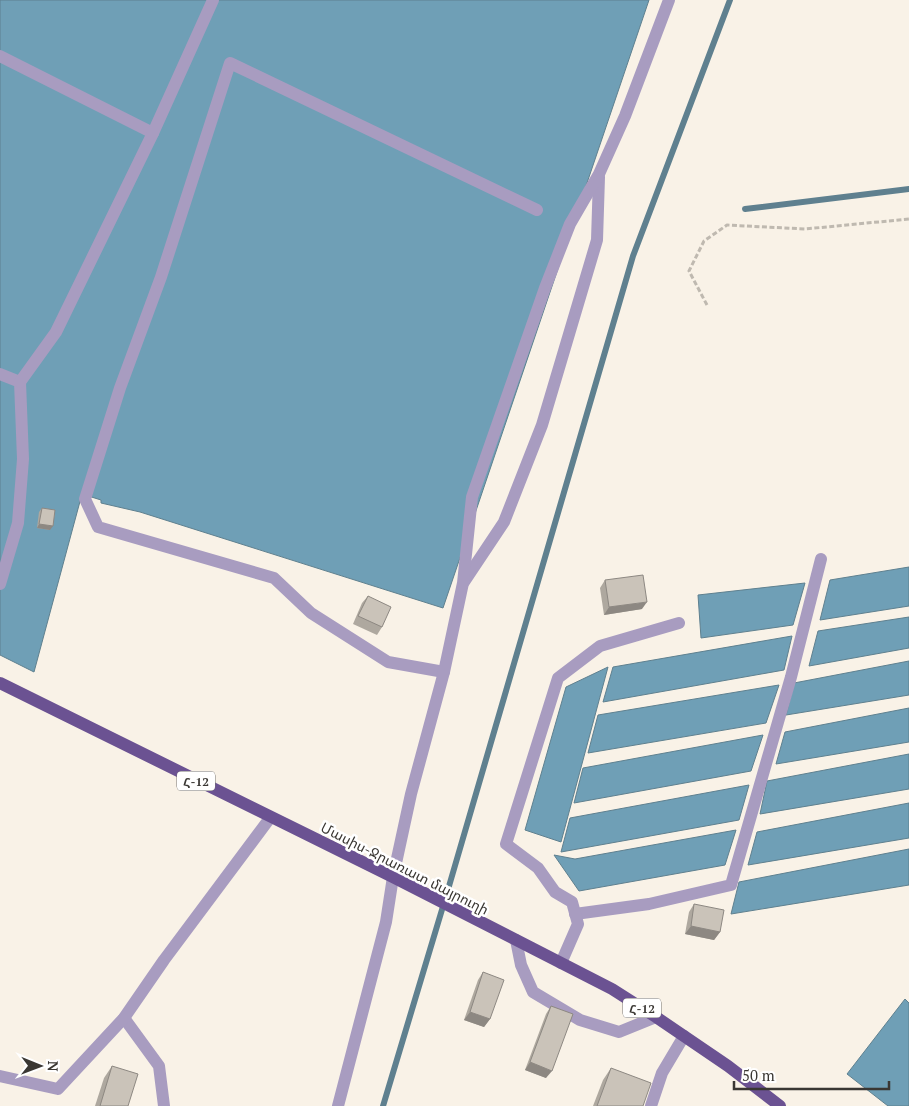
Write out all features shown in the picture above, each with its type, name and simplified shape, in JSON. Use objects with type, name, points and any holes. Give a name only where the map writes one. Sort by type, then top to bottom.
[{"type":"main road","name":"Մասիս-Ջրառատ մայրուղի","points":[[0,683],[270,818],[393,877],[612,989],[728,1066],[780,1106]]},
{"type":"lane","points":[[0,584],[18,523],[23,459],[20,382],[56,332],[153,133],[214,0]]},
{"type":"lane","points":[[338,1106],[386,922],[393,877],[411,794],[444,672],[462,584],[472,497],[545,288],[570,224],[599,174],[625,116],[669,0]]},
{"type":"lane","points":[[0,56],[153,133]]},
{"type":"lane","points":[[444,672],[388,662],[311,613],[274,578],[98,527],[86,499],[120,388],[161,277],[230,63],[537,210]]},
{"type":"lane","points":[[462,584],[504,522],[542,424],[597,240],[599,174]]},
{"type":"lane","points":[[0,374],[20,382]]},
{"type":"lane","points":[[575,914],[649,904],[732,885],[822,560]]},
{"type":"lane","points":[[561,963],[578,924],[572,902],[554,892],[538,868],[506,844],[558,678],[600,646],[679,623]]},
{"type":"lane","points":[[0,1076],[58,1090],[124,1018],[164,960],[270,818]]},
{"type":"lane","points":[[516,940],[522,965],[534,992],[580,1020],[620,1032],[656,1017]]},
{"type":"lane","points":[[124,1018],[159,1066],[164,1106]]},
{"type":"lane","points":[[651,1106],[662,1073],[684,1036]]},
{"type":"path","points":[[707,305],[689,271],[704,241],[727,225],[805,229],[909,219]]},
{"type":"water","points":[[0,0],[649,0],[443,608],[140,512],[101,503],[101,500],[82,494],[34,672],[0,655]]},
{"type":"water","points":[[909,567],[909,606],[820,620],[830,580]]},
{"type":"water","points":[[805,583],[793,625],[701,638],[698,595]]},
{"type":"water","points":[[909,617],[909,648],[809,666],[818,631]]},
{"type":"water","points":[[792,636],[784,670],[603,702],[613,667]]},
{"type":"water","points":[[909,661],[909,695],[786,715],[794,683]]},
{"type":"water","points":[[608,667],[561,842],[525,830],[566,687]]},
{"type":"water","points":[[779,685],[766,723],[588,753],[598,715]]},
{"type":"water","points":[[909,708],[909,742],[776,764],[785,732]]},
{"type":"water","points":[[763,735],[751,771],[574,803],[583,768]]},
{"type":"water","points":[[909,754],[909,789],[760,814],[767,781]]},
{"type":"water","points":[[749,785],[739,820],[561,852],[570,818]]},
{"type":"water","points":[[909,803],[909,838],[748,865],[757,832]]},
{"type":"water","points":[[736,830],[725,865],[579,891],[554,855],[575,859]]},
{"type":"water","points":[[909,849],[909,885],[731,914],[739,882]]},
{"type":"water","points":[[905,999],[909,1003],[909,1106],[888,1106],[847,1074]]},
{"type":"building","points":[[42,508],[55,510],[53,526],[39,524]]},
{"type":"building","points":[[643,575],[647,602],[609,607],[605,580]]},
{"type":"building","points":[[368,596],[391,607],[382,627],[358,616]]},
{"type":"building","points":[[694,904],[724,910],[720,932],[691,926]]},
{"type":"building","points":[[483,972],[504,980],[490,1019],[470,1012]]},
{"type":"building","points":[[551,1006],[573,1014],[552,1071],[530,1062]]},
{"type":"building","points":[[112,1066],[138,1074],[128,1106],[100,1106]]},
{"type":"building","points":[[611,1068],[651,1083],[643,1106],[597,1106]]},
{"type":"waterway","points":[[383,1106],[633,256],[730,0]]},
{"type":"waterway","points":[[745,209],[909,189]]}]
